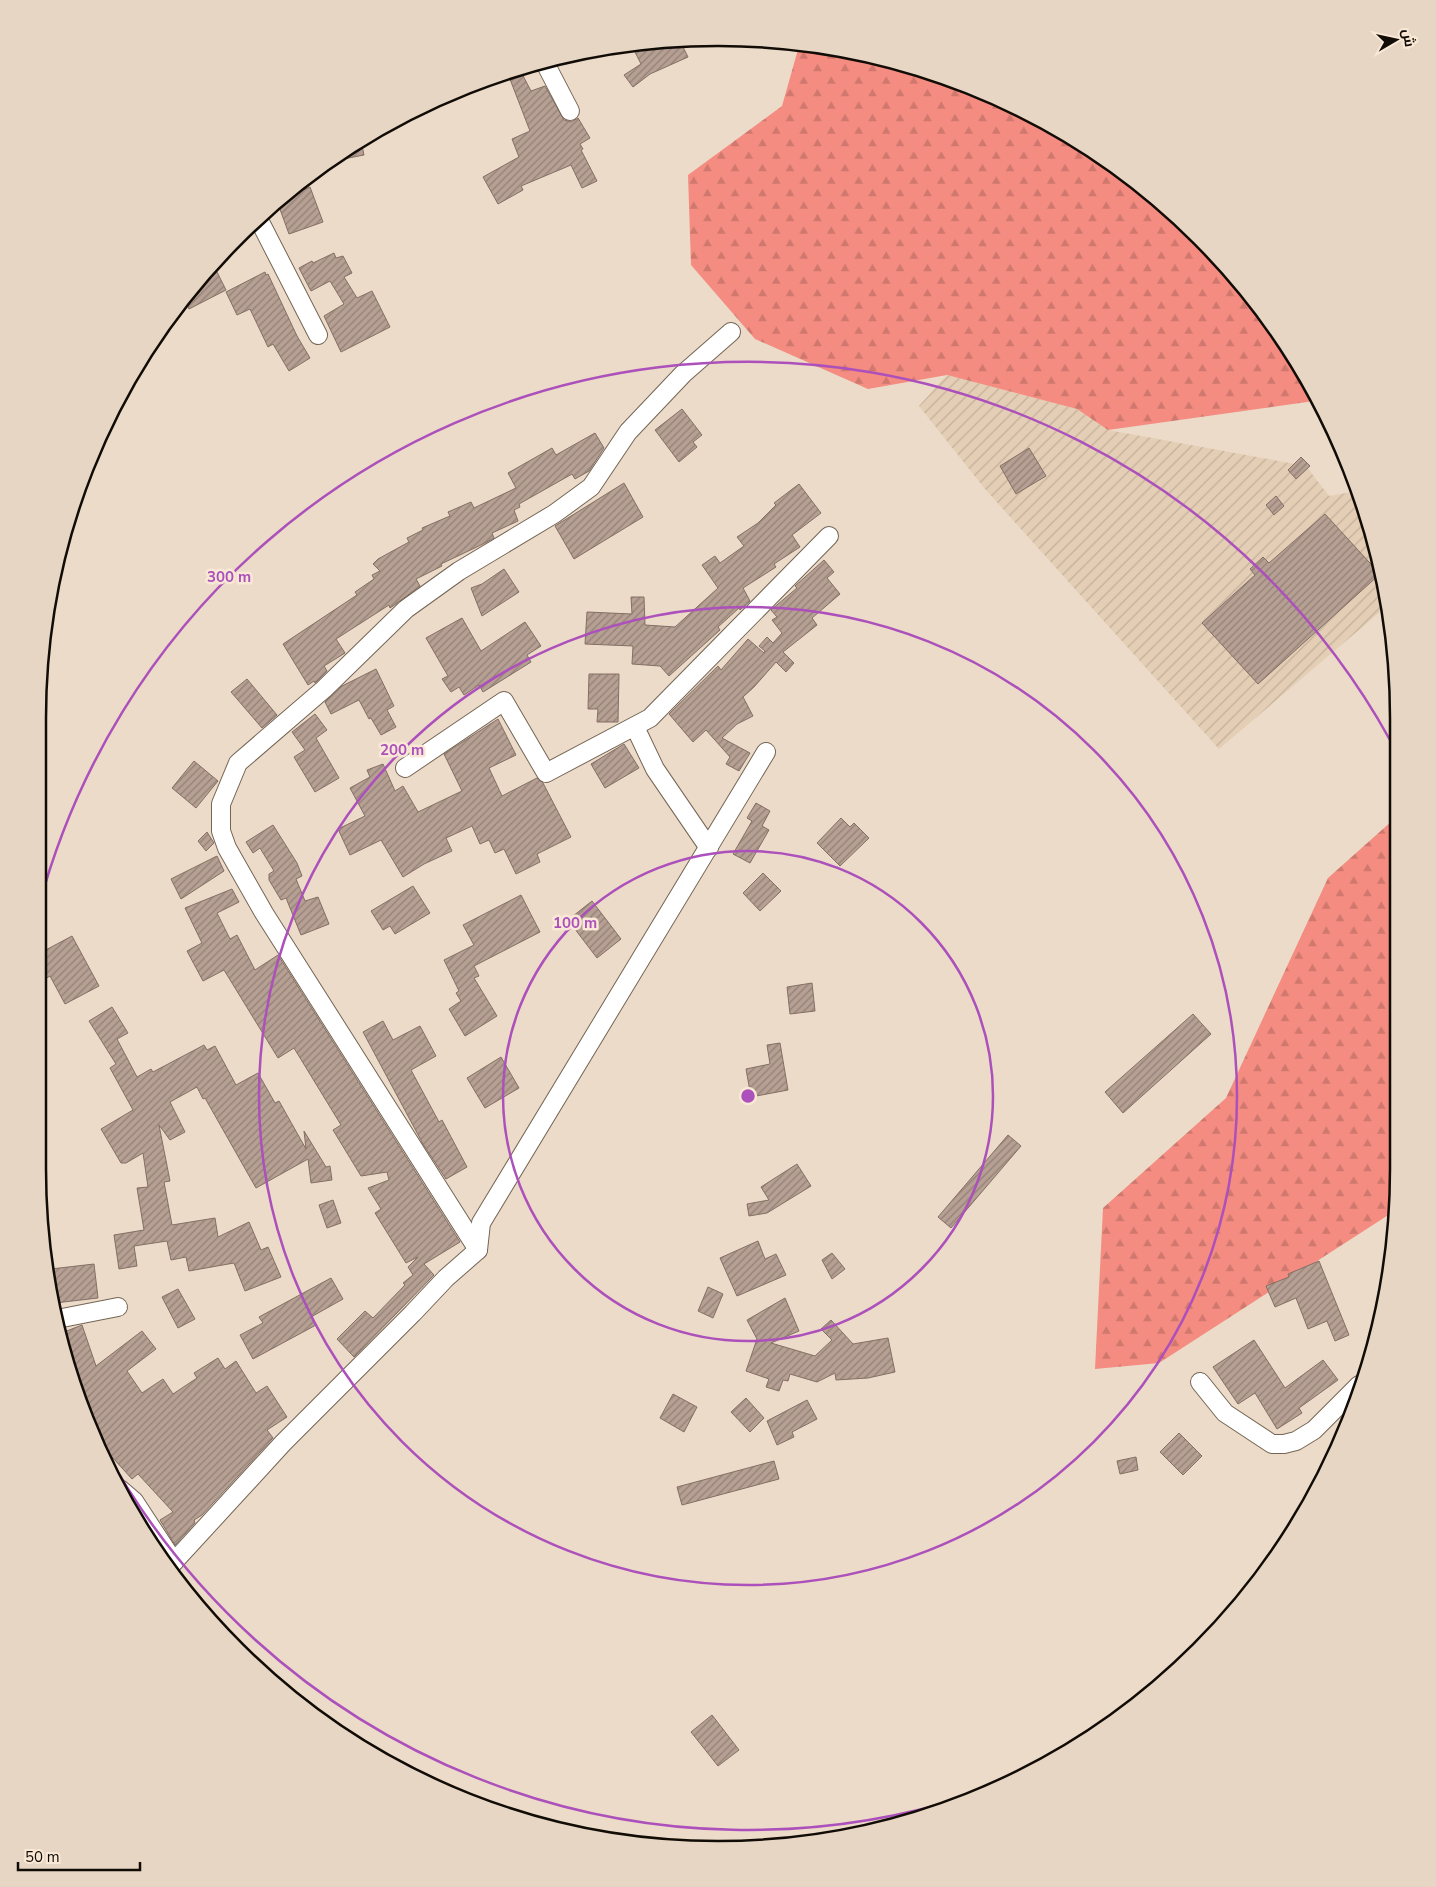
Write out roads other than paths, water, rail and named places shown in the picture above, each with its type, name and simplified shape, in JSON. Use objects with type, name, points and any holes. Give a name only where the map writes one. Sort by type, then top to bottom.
[{"type":"street","points":[[548,68],[570,111]]},
{"type":"street","points":[[262,225],[318,336]]},
{"type":"street","points":[[478,1250],[264,913],[227,848],[221,831],[221,804],[238,764],[324,689],[406,609],[460,571],[554,514],[591,487],[628,432],[683,374],[731,332]]},
{"type":"street","points":[[405,768],[504,701],[546,773],[634,727],[650,718],[829,536]]},
{"type":"street","points":[[634,727],[655,769],[709,848]]},
{"type":"street","points":[[174,1562],[283,1443],[446,1278],[478,1250],[481,1223],[766,752]]},
{"type":"street","points":[[63,1318],[118,1307]]},
{"type":"street","points":[[1200,1382],[1225,1413],[1272,1444],[1296,1441],[1314,1430],[1351,1393]]},
{"type":"street","points":[[139,1510],[164,1549]]}]
